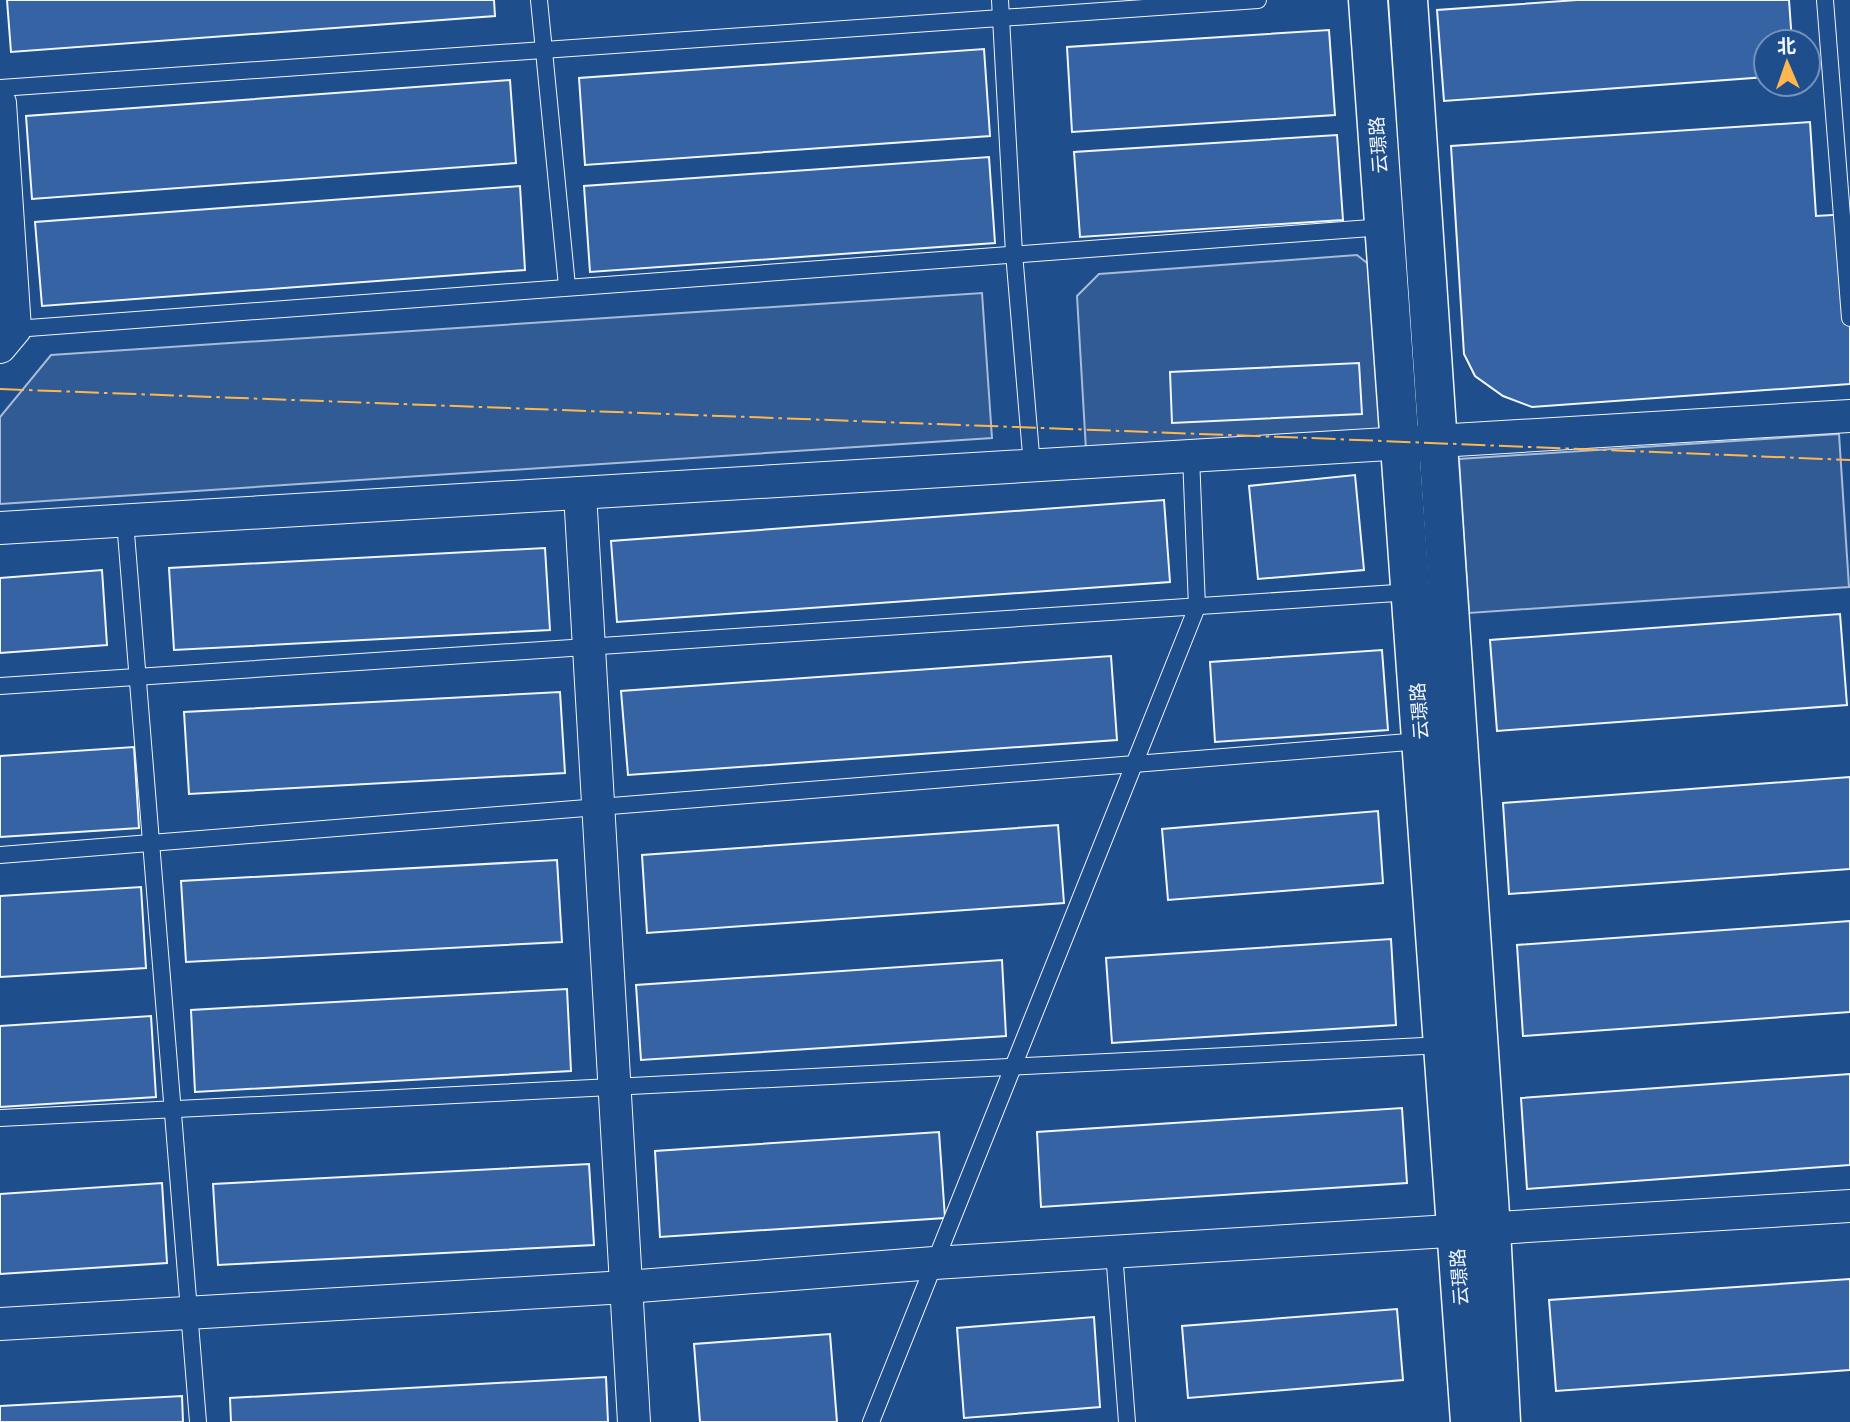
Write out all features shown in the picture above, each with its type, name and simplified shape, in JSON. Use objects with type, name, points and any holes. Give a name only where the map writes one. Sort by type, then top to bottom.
[{"type":"street","name":"云璟路","points":[[1368,0],[1384,227],[1418,442],[1411,592],[1443,1045],[1501,1422]]},
{"type":"street","name":"云璟路","points":[[1408,0],[1418,442],[1473,1230],[1470,1422]]},
{"type":"street","points":[[0,103],[7,338]]},
{"type":"street","points":[[0,528],[1850,416]]},
{"type":"street","points":[[580,493],[634,1422]]},
{"type":"street","points":[[0,1324],[626,1287],[1114,1252],[1850,1206]]},
{"type":"lane","points":[[539,0],[567,286]]},
{"type":"lane","points":[[1000,0],[1014,253],[1032,466]]},
{"type":"lane","points":[[0,88],[1258,0]]},
{"type":"lane","points":[[1825,0],[1850,318]]},
{"type":"lane","points":[[7,338],[567,286],[1384,227]]},
{"type":"lane","points":[[872,1422],[1197,607],[1191,456]]},
{"type":"lane","points":[[125,521],[198,1422]]},
{"type":"lane","points":[[0,686],[1411,592]]},
{"type":"lane","points":[[0,855],[1421,741]]},
{"type":"lane","points":[[0,1118],[1443,1045]]},
{"type":"lane","points":[[1114,1252],[1127,1422]]},
{"type":"shaded area","points":[[1357,255],[1376,270],[1386,430],[1086,450],[1077,296],[1099,274]]},
{"type":"shaded area","points":[[982,293],[992,438],[0,504],[0,417],[51,355]]},
{"type":"shaded area","points":[[1839,434],[1849,587],[1469,613],[1459,459]]},
{"type":"building","points":[[7,0],[494,0],[495,16],[11,52]]},
{"type":"building","points":[[1577,0],[1789,0],[1791,28],[1752,28],[1752,78],[1444,101],[1437,10]]},
{"type":"building","points":[[1329,30],[1335,115],[1072,132],[1067,47]]},
{"type":"building","points":[[984,49],[990,136],[585,165],[579,78]]},
{"type":"building","points":[[510,80],[516,163],[32,199],[26,116]]},
{"type":"building","points":[[1810,122],[1816,216],[1850,214],[1850,384],[1532,407],[1503,396],[1475,376],[1464,354],[1451,146]]},
{"type":"building","points":[[1337,135],[1343,220],[1080,237],[1074,152]]},
{"type":"building","points":[[989,157],[995,243],[590,272],[584,186]]},
{"type":"building","points":[[520,186],[525,270],[42,306],[35,222]]},
{"type":"building","points":[[1359,363],[1362,414],[1172,423],[1170,372]]},
{"type":"building","points":[[1355,475],[1364,570],[1258,579],[1249,486]]},
{"type":"building","points":[[1164,500],[1170,582],[617,622],[611,541]]},
{"type":"building","points":[[545,548],[550,630],[174,650],[169,568]]},
{"type":"building","points":[[102,570],[107,645],[0,653],[0,578]]},
{"type":"building","points":[[1840,614],[1847,705],[1497,731],[1490,640]]},
{"type":"building","points":[[1382,650],[1388,730],[1215,742],[1210,662]]},
{"type":"building","points":[[1111,656],[1117,740],[628,775],[621,691]]},
{"type":"building","points":[[560,692],[565,773],[189,794],[184,712]]},
{"type":"building","points":[[134,747],[139,828],[0,837],[0,756]]},
{"type":"building","points":[[1850,777],[1850,869],[1509,894],[1503,803]]},
{"type":"building","points":[[1378,811],[1383,883],[1168,900],[1162,829]]},
{"type":"building","points":[[1058,825],[1064,903],[647,933],[642,855]]},
{"type":"building","points":[[557,860],[562,942],[186,962],[181,881]]},
{"type":"building","points":[[141,887],[146,968],[0,977],[0,896]]},
{"type":"building","points":[[1850,921],[1850,1012],[1523,1036],[1517,945]]},
{"type":"building","points":[[1391,939],[1396,1025],[1112,1043],[1106,958]]},
{"type":"building","points":[[1002,960],[1006,1036],[641,1060],[636,985]]},
{"type":"building","points":[[567,989],[571,1071],[195,1092],[191,1010]]},
{"type":"building","points":[[151,1016],[156,1097],[0,1107],[0,1026]]},
{"type":"building","points":[[1850,1074],[1850,1165],[1527,1189],[1521,1098]]},
{"type":"building","points":[[1402,1108],[1407,1183],[1041,1207],[1037,1132]]},
{"type":"building","points":[[939,1132],[945,1218],[660,1237],[655,1151]]},
{"type":"building","points":[[589,1164],[594,1245],[218,1265],[213,1184]]},
{"type":"building","points":[[162,1183],[167,1263],[0,1274],[0,1194]]},
{"type":"building","points":[[1850,1279],[1850,1370],[1556,1391],[1549,1300]]},
{"type":"building","points":[[1397,1309],[1403,1380],[1188,1398],[1182,1326]]},
{"type":"building","points":[[1094,1317],[1100,1407],[964,1418],[957,1328]]},
{"type":"building","points":[[830,1334],[837,1422],[700,1422],[694,1344]]},
{"type":"building","points":[[606,1377],[608,1422],[231,1422],[230,1398]]},
{"type":"building","points":[[182,1396],[183,1422],[0,1422],[0,1406]]},
{"type":"power","points":[[0,389],[1850,460]]}]
